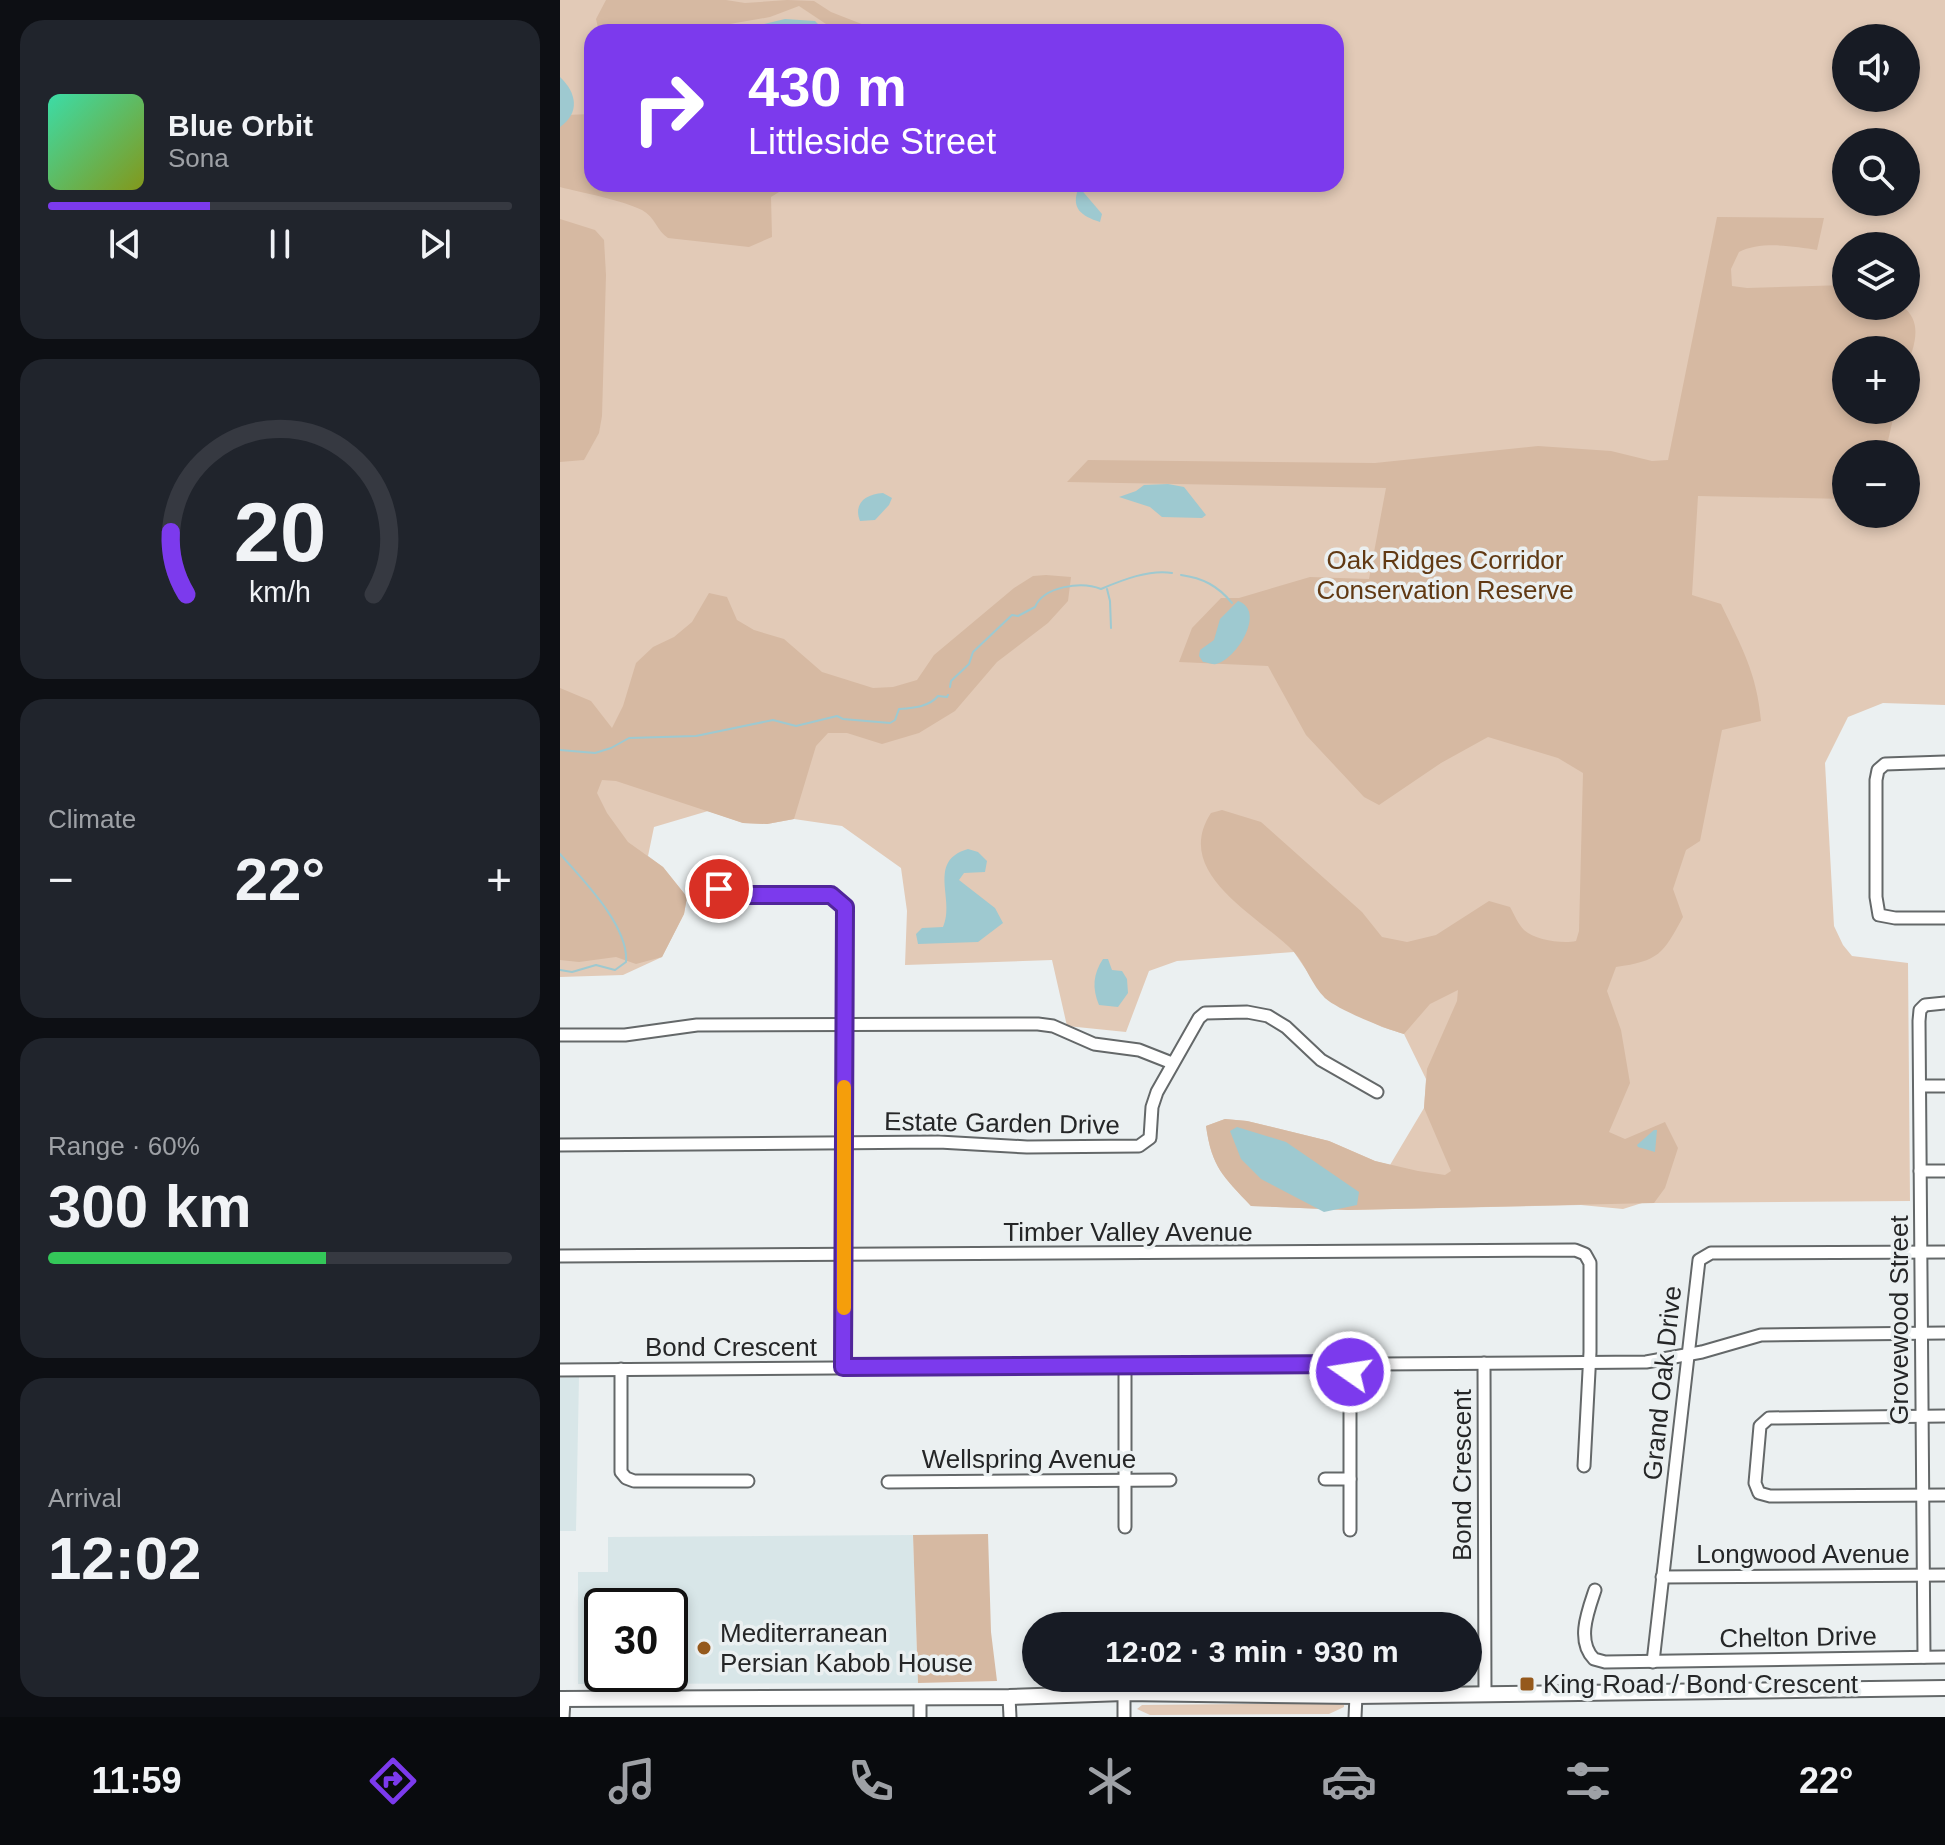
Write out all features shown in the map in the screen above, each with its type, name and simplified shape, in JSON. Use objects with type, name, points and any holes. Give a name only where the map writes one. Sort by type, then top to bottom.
[{"type":"main road","points":[[562,1700],[1009,1697],[1124,1693],[1356,1696],[1945,1688]]},
{"type":"street","points":[[1945,762],[1885,764],[1876,775],[1876,897],[1879,915],[1945,918]]},
{"type":"street","points":[[704,883],[734,895],[831,895],[845,907],[843,1367]]},
{"type":"street","name":"Grovewood Street","points":[[1924,1657],[1920,1010],[1925,1005],[1945,1003]]},
{"type":"street","name":"Estate Garden Drive","points":[[560,1145],[844,1143],[1139,1146],[1150,1138],[1154,1098],[1172,1063],[1201,1015],[1211,1012],[1247,1012],[1278,1021],[1321,1060],[1377,1092]]},
{"type":"street","points":[[560,1035],[625,1035],[697,1025],[1038,1024],[1053,1026],[1094,1044],[1139,1050],[1172,1063]]},
{"type":"street","points":[[1920,1086],[1945,1086]]},
{"type":"street","points":[[1920,1171],[1945,1171]]},
{"type":"street","name":"Timber Valley Avenue","points":[[560,1256],[1575,1250],[1585,1254],[1590,1263],[1584,1466]]},
{"type":"street","name":"Grand Oak Drive","points":[[1653,1662],[1699,1260],[1711,1253],[1945,1252]]},
{"type":"street","points":[[1484,1363],[1646,1362],[1687,1356],[1761,1335],[1945,1333]]},
{"type":"street","name":"Bond Crescent","points":[[560,1370],[1484,1363],[1485,1694]]},
{"type":"street","points":[[1350,1364],[1350,1530]]},
{"type":"street","points":[[1125,1366],[1125,1527]]},
{"type":"street","points":[[621,1369],[621,1472],[626,1478],[634,1481],[748,1481]]},
{"type":"street","points":[[1945,1416],[1769,1418],[1760,1426],[1755,1483],[1759,1493],[1770,1496],[1945,1495]]},
{"type":"street","points":[[1325,1479],[1350,1479]]},
{"type":"street","name":"Wellspring Avenue","points":[[888,1482],[1170,1480]]},
{"type":"street","name":"Longwood Avenue","points":[[1662,1577],[1945,1575]]},
{"type":"street","name":"Chelton Drive","points":[[1595,1590],[1586,1616],[1585,1645],[1590,1656],[1605,1662],[1945,1657]]},
{"type":"street","points":[[1124,1693],[1124,1717]]},
{"type":"street","points":[[1355,1717],[1356,1696]]},
{"type":"street","points":[[1009,1697],[1010,1717]]},
{"type":"street","points":[[920,1698],[920,1717]]},
{"type":"street","points":[[562,1700],[563,1717]]},
{"type":"shaded area","points":[[579,1377],[576,1531],[560,1531],[560,1378]]},
{"type":"shaded area","points":[[913,1535],[918,1683],[688,1684],[688,1588],[584,1588],[584,1684],[578,1684],[578,1572],[608,1572],[608,1537]]},
{"type":"green space","name":"Oak Ridges Corridor Conservation Reserve","points":[[560,0],[1945,0],[1945,705],[1883,703],[1848,717],[1825,763],[1834,926],[1852,956],[1908,963],[1910,1201],[1642,1203],[1623,1209],[1581,1205],[1348,1210],[1251,1206],[1215,1162],[1206,1126],[1225,1119],[1247,1121],[1329,1141],[1390,1165],[1424,1108],[1426,1079],[1404,1034],[1382,1027],[1325,998],[1294,952],[1177,961],[1149,971],[1126,1032],[1067,1026],[1052,960],[905,965],[907,911],[901,868],[842,826],[794,819],[767,824],[743,823],[708,811],[654,827],[648,856],[663,867],[687,897],[684,914],[662,957],[623,975],[560,977]]},
{"type":"green space","points":[[606,0],[726,0],[745,3],[787,0],[814,1],[831,12],[862,24],[826,24],[799,6],[770,17],[730,24],[597,24],[596,19]]},
{"type":"green space","points":[[584,114],[584,192],[779,192],[771,197],[772,237],[749,247],[668,238],[650,216],[634,206],[560,187],[560,120],[566,115]]},
{"type":"green space","points":[[1717,217],[1824,218],[1817,250],[1767,245],[1739,252],[1731,269],[1732,286],[1832,285],[1832,320],[1913,320],[1915,336],[1832,336],[1832,424],[1892,424],[1888,440],[1832,440],[1832,499],[1698,496],[1692,595],[1721,604],[1752,674],[1761,721],[1722,730],[1700,841],[1686,850],[1673,889],[1683,917],[1676,930],[1658,954],[1642,962],[1616,967],[1607,991],[1621,1030],[1630,1083],[1609,1132],[1625,1139],[1665,1122],[1678,1148],[1665,1188],[1654,1203],[1348,1210],[1251,1206],[1215,1162],[1206,1126],[1225,1119],[1247,1121],[1329,1141],[1375,1161],[1445,1175],[1451,1171],[1424,1108],[1427,1069],[1457,1001],[1458,990],[1430,1004],[1404,1034],[1331,1003],[1320,993],[1294,952],[1242,908],[1211,874],[1202,855],[1202,835],[1211,813],[1222,810],[1261,822],[1362,912],[1382,937],[1407,942],[1436,935],[1489,901],[1510,907],[1520,925],[1529,933],[1549,940],[1570,942],[1576,941],[1579,931],[1583,773],[1558,758],[1488,737],[1441,763],[1379,805],[1364,797],[1306,735],[1268,666],[1179,662],[1192,628],[1221,598],[1239,598],[1310,577],[1369,579],[1386,488],[1067,482],[1088,460],[1375,463],[1538,446],[1611,451],[1652,461],[1668,460]]},
{"type":"green space","points":[[560,219],[595,230],[604,240],[606,275],[599,433],[584,460],[560,462]]},
{"type":"green space","points":[[1033,576],[1071,577],[1068,601],[1048,623],[997,662],[955,711],[919,733],[882,744],[847,733],[828,733],[816,746],[794,819],[767,824],[743,823],[616,781],[602,780],[597,793],[607,813],[628,842],[663,867],[687,897],[684,914],[662,957],[636,964],[616,957],[579,962],[560,960],[560,688],[591,701],[612,728],[623,706],[636,663],[653,647],[674,637],[692,622],[709,593],[727,597],[737,620],[754,630],[784,639],[822,672],[873,688],[893,687],[917,680],[934,655],[1014,588]]},
{"type":"green space","points":[[988,1534],[991,1632],[997,1681],[918,1683],[913,1535]]},
{"type":"green space","points":[[1338,1703],[1344,1707],[1329,1714],[1150,1715],[1137,1709],[1142,1705]]},
{"type":"water","points":[[785,19],[815,21],[818,24],[764,24]]},
{"type":"water","points":[[560,77],[570,90],[574,103],[571,116],[560,127]]},
{"type":"water","points":[[1083,192],[1102,214],[1100,222],[1079,210],[1077,194]]},
{"type":"water","points":[[1144,485],[1184,487],[1206,515],[1202,518],[1162,517],[1150,507],[1119,497]]},
{"type":"water","points":[[883,493],[892,498],[889,505],[875,520],[860,521],[858,509],[862,501],[871,495]]},
{"type":"water","points":[[1238,601],[1246,606],[1250,614],[1245,635],[1224,661],[1214,664],[1203,662],[1199,656],[1200,650],[1214,640],[1220,619]]},
{"type":"water","points":[[968,849],[978,852],[987,861],[985,872],[964,873],[959,880],[995,908],[1003,923],[978,942],[918,944],[916,934],[922,928],[943,927],[948,862]]},
{"type":"water","points":[[1103,959],[1108,959],[1112,970],[1122,971],[1127,979],[1128,993],[1118,1007],[1099,1005],[1097,999],[1095,976]]},
{"type":"water","points":[[1237,1127],[1286,1142],[1359,1192],[1357,1205],[1324,1212],[1261,1179],[1241,1159],[1230,1131]]},
{"type":"water","points":[[1657,1130],[1655,1152],[1638,1147],[1637,1145]]},
{"type":"waterway","points":[[950,687],[951,681],[969,664],[973,652],[1012,615],[1018,616],[1035,607],[1046,594],[1064,587],[1084,585],[1101,589],[1145,574],[1172,573]]},
{"type":"waterway","points":[[1181,575],[1210,584],[1232,603]]},
{"type":"waterway","points":[[1107,589],[1111,628]]},
{"type":"waterway","points":[[560,750],[595,753],[629,738],[696,736],[773,720],[796,726],[837,716],[890,723],[895,720],[899,709],[920,706],[938,696],[948,695]]},
{"type":"waterway","points":[[560,854],[603,904],[620,934],[626,962],[615,970],[596,965],[572,972],[560,970]]},
{"type":"slow traffic","points":[[844,1087],[844,1308]]},
{"type":"place","name":"Mediterranean Persian Kabob House","points":[[704,1648]]},
{"type":"place","name":"King Road / Bond Crescent","points":[[1527,1684]]},
{"type":"route","points":[[719,889],[734,895],[831,895],[845,907],[843,1367],[1350,1364],[1350,1372]]}]
